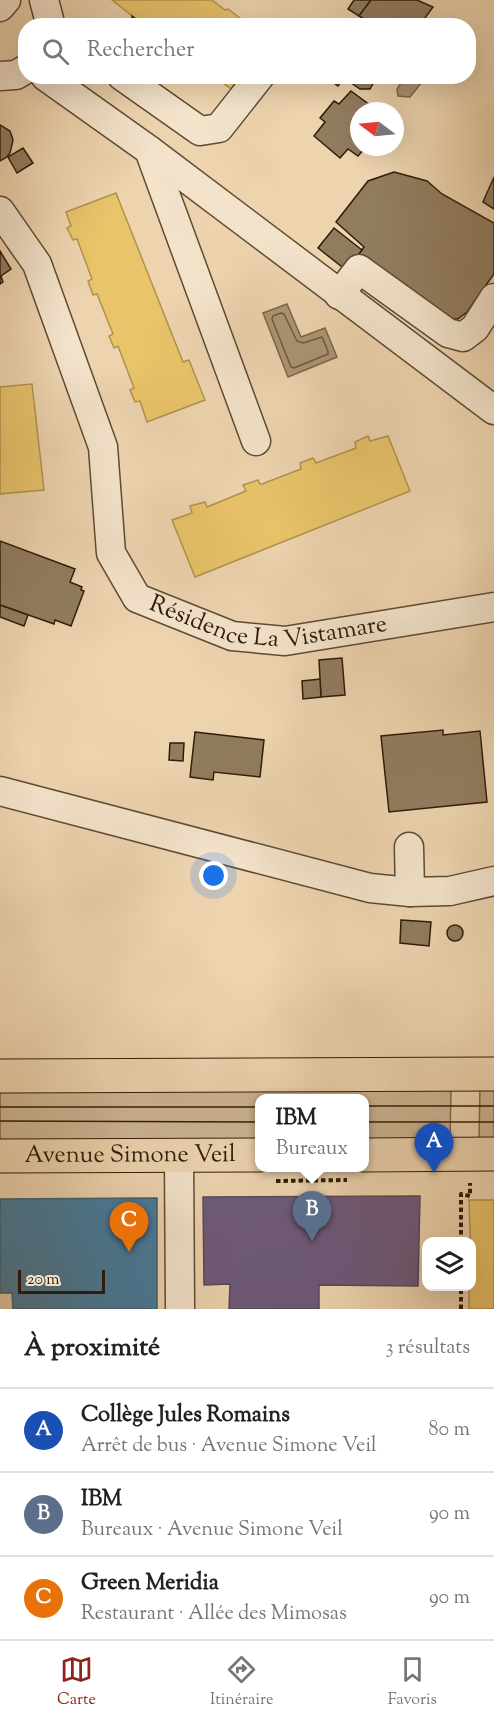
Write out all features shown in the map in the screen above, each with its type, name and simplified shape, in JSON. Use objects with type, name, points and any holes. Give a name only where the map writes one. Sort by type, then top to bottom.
[{"type":"main road","points":[[0,1076],[494,1074]]},
{"type":"main road","points":[[369,1155],[494,1154]]},
{"type":"main road","name":"Avenue Simone Veil","points":[[0,1156],[255,1155]]},
{"type":"street","points":[[0,7],[6,0]]},
{"type":"street","points":[[44,0],[49,18]]},
{"type":"street","points":[[0,76],[18,74]]},
{"type":"street","points":[[56,84],[149,150],[494,410]]},
{"type":"street","points":[[133,84],[201,131],[219,128],[254,84]]},
{"type":"street","points":[[149,150],[256,441]]},
{"type":"street","name":"Résidence La Vistamare","points":[[0,211],[37,264],[103,447],[111,553],[137,598],[232,636],[285,641],[494,607]]},
{"type":"street","points":[[339,295],[359,268],[448,333],[463,338],[476,328],[494,298]]},
{"type":"street","points":[[0,791],[370,888],[410,892],[450,891],[494,881]]},
{"type":"street","points":[[409,847],[410,892]]},
{"type":"street","points":[[179,1155],[180,1309]]},
{"type":"path","points":[[461,1237],[461,1194],[470,1196],[470,1179]]},
{"type":"path","points":[[461,1291],[461,1309]]},
{"type":"shaded area","points":[[480,1088],[494,1088],[494,1138],[479,1138]]},
{"type":"shaded area","points":[[0,1089],[451,1089],[450,1140],[369,1140],[369,1094],[255,1094],[255,1140],[0,1140]]},
{"type":"water","points":[[400,84],[420,84],[410,97],[398,96],[397,89]]},
{"type":"water","points":[[287,304],[301,337],[325,328],[337,357],[288,377],[263,313]]},
{"type":"building: Logements","points":[[112,0],[212,0],[240,18],[135,18]]},
{"type":"building: Logements","points":[[224,84],[234,84],[231,89]]},
{"type":"building: Logements","points":[[116,193],[183,362],[189,360],[205,400],[147,422],[140,401],[135,402],[130,390],[134,388],[118,346],[114,348],[109,336],[113,334],[97,294],[93,295],[88,281],[92,279],[77,239],[73,240],[67,228],[71,226],[66,212]]},
{"type":"building: Logements","points":[[32,384],[44,490],[0,494],[0,387]]},
{"type":"building: Logements","points":[[368,436],[370,441],[388,436],[410,491],[195,577],[172,520],[192,513],[190,506],[205,502],[207,507],[246,491],[243,485],[258,480],[262,484],[301,469],[300,463],[313,458],[316,463],[356,448],[355,442]]},
{"type":"building: Logements","points":[[469,1200],[494,1200],[494,1309],[469,1309],[469,1291],[476,1291],[476,1237],[470,1237]]},
{"type":"building: Bureaux","points":[[420,1196],[418,1286],[319,1285],[319,1309],[229,1309],[230,1284],[204,1285],[203,1197]]},
{"type":"building: Public","points":[[157,1198],[157,1309],[13,1309],[12,1293],[0,1293],[0,1199]]},
{"type":"building: Autres","points":[[354,0],[371,0],[359,16],[348,9]]},
{"type":"building: Autres","points":[[371,0],[417,0],[433,7],[425,18],[362,18],[359,16]]},
{"type":"building: Autres","points":[[353,84],[373,84],[370,89],[360,89]]},
{"type":"building: Autres","points":[[351,91],[366,102],[350,102],[350,150],[348,149],[340,158],[314,136],[325,122],[320,118],[334,101],[339,104]]},
{"type":"building: Autres","points":[[0,125],[10,131],[13,140],[10,153],[0,161]]},
{"type":"building: Autres","points":[[23,148],[33,163],[17,173],[8,157]]},
{"type":"building: Autres","points":[[394,172],[427,181],[442,194],[494,223],[494,274],[467,312],[458,319],[450,319],[356,257],[364,247],[336,222],[368,181]]},
{"type":"building: Autres","points":[[494,177],[494,209],[483,202]]},
{"type":"building: Autres","points":[[334,228],[362,250],[346,270],[318,248]]},
{"type":"building: Autres","points":[[0,251],[11,269],[1,276],[3,282],[0,284]]},
{"type":"building: Autres","points":[[0,541],[75,569],[70,582],[82,587],[81,590],[84,591],[71,626],[55,620],[54,624],[0,605]]},
{"type":"building: Autres","points":[[0,605],[28,615],[24,626],[0,617]]},
{"type":"building: Autres","points":[[342,658],[345,695],[321,697],[319,660]]},
{"type":"building: Autres","points":[[320,679],[321,697],[303,699],[302,681]]},
{"type":"building: Autres","points":[[443,730],[443,735],[480,731],[487,802],[389,812],[381,736]]},
{"type":"building: Autres","points":[[195,732],[264,740],[260,777],[214,772],[213,780],[190,777]]},
{"type":"building: Autres","points":[[170,743],[184,743],[183,761],[169,760]]},
{"type":"building: Autres","points":[[401,920],[431,922],[429,946],[400,943]]},
{"type":"building: Autres","points":[[455,925],[461,927],[463,933],[461,939],[455,941],[449,939],[447,933],[449,927]]},
{"type":"tram line","points":[[369,1106],[494,1106]]},
{"type":"tram line","points":[[0,1107],[255,1107]]},
{"type":"tram line","points":[[0,1121],[255,1122]]},
{"type":"tram line","points":[[369,1122],[494,1122]]},
{"type":"place","name":"Collège Jules Romains","points":[[434,1173]]},
{"type":"place","name":"IBM","points":[[312,1241]]},
{"type":"place","name":"Green Meridia","points":[[129,1252]]}]
